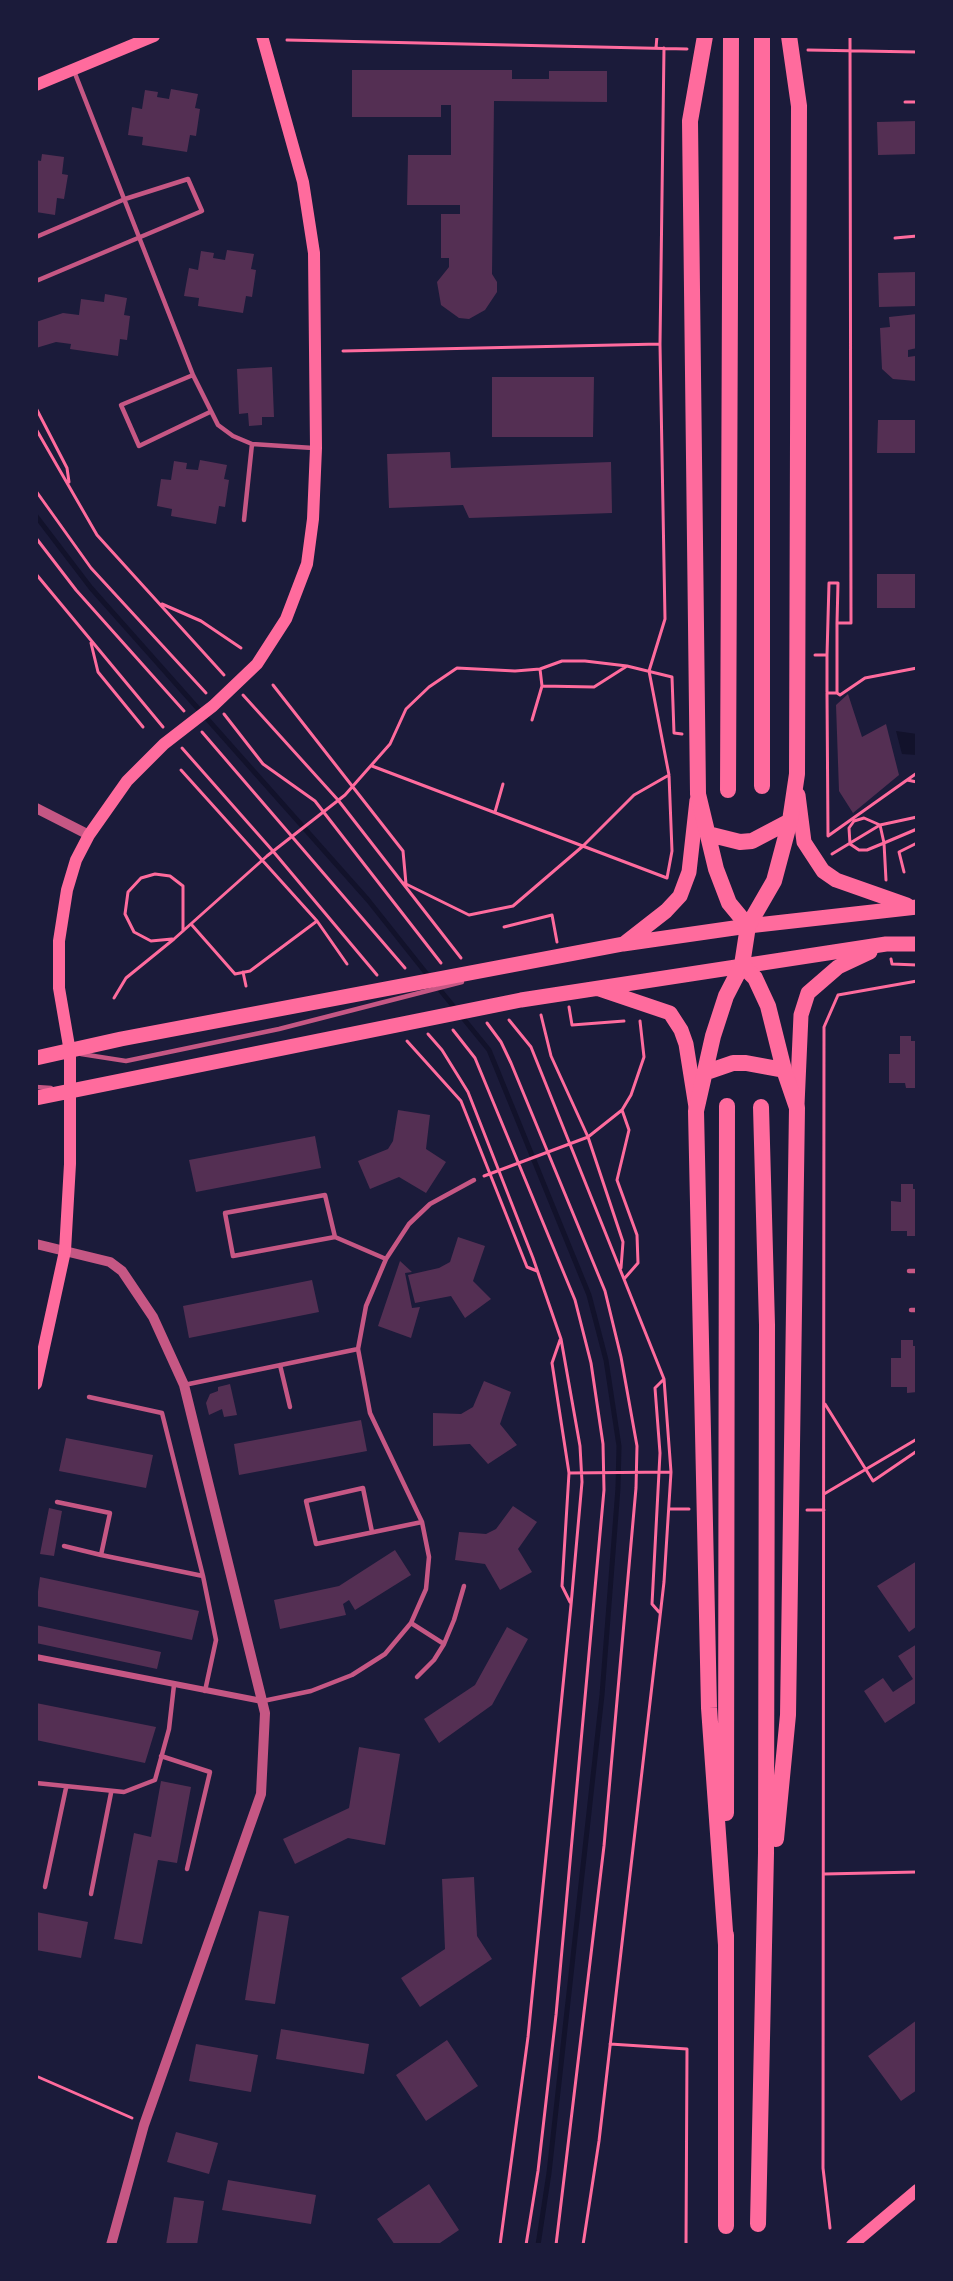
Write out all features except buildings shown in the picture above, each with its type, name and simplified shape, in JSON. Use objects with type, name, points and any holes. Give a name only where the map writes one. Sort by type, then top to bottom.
[{"type":"highway","points":[[705,36],[690,121],[698,794],[716,869],[729,903],[748,926]]},
{"type":"highway","points":[[728,790],[731,36]]},
{"type":"highway","points":[[762,36],[762,786]]},
{"type":"highway","points":[[726,1945],[709,1708],[696,1111],[704,1073],[726,996],[742,965],[748,926],[774,881],[790,821],[797,774],[799,118],[789,36]]},
{"type":"highway","points":[[708,834],[740,842],[752,841],[790,821]]},
{"type":"highway","points":[[742,965],[755,978],[768,1006],[784,1070],[797,1108],[788,1715],[764,1953]]},
{"type":"highway","points":[[704,1073],[733,1063],[784,1070]]},
{"type":"highway","points":[[726,2226],[727,1106]]},
{"type":"highway","points":[[758,2224],[764,1953],[767,1325],[761,1107]]},
{"type":"main road","points":[[36,85],[154,36]]},
{"type":"main road","points":[[36,1384],[65,1251],[70,1164],[70,1052],[59,988],[58,941],[67,890],[76,860],[89,835],[127,781],[167,739],[213,705],[257,664],[286,619],[307,564],[314,519],[316,448],[314,253],[303,182],[262,36]]},
{"type":"main road","points":[[797,774],[804,842],[823,871],[836,880],[914,907]]},
{"type":"main road","points":[[623,944],[666,911],[685,886],[692,858],[698,794]]},
{"type":"main road","points":[[36,1058],[121,1039],[495,971],[623,944],[748,926],[914,907]]},
{"type":"main road","points":[[36,1098],[400,1022],[521,1000],[886,944],[917,943]]},
{"type":"main road","points":[[797,1108],[801,1015],[808,993],[838,967],[886,944]]},
{"type":"main road","points":[[596,988],[670,1013],[686,1044],[696,1111]]},
{"type":"main road","points":[[852,2245],[917,2190]]},
{"type":"street","points":[[36,808],[89,835]]},
{"type":"street","points":[[36,1244],[110,1262],[122,1271],[153,1317],[184,1385],[263,1701],[265,1748],[261,1794],[144,2125],[111,2245]]},
{"type":"street","points":[[36,1657],[263,1701]]},
{"type":"lane","points":[[74,70],[193,375],[218,425],[233,436],[252,444],[316,448]]},
{"type":"lane","points":[[36,237],[125,199],[188,179],[202,211],[36,281]]},
{"type":"lane","points":[[193,375],[122,405],[139,446],[210,412]]},
{"type":"lane","points":[[244,520],[252,444]]},
{"type":"lane","points":[[70,1052],[126,1061],[379,991]]},
{"type":"lane","points":[[36,1087],[70,1091]]},
{"type":"lane","points":[[263,1701],[311,1691],[352,1675],[385,1654],[411,1623],[426,1589],[429,1557],[422,1522],[370,1413],[358,1349],[366,1306],[386,1259],[409,1224],[430,1204],[474,1180]]},
{"type":"lane","points":[[335,1237],[325,1195],[225,1213],[232,1256],[335,1237],[386,1259]]},
{"type":"lane","points":[[909,1271],[917,1271]]},
{"type":"lane","points":[[911,1310],[917,1310]]},
{"type":"lane","points":[[184,1385],[358,1349]]},
{"type":"lane","points":[[280,1365],[290,1407]]},
{"type":"lane","points":[[89,1397],[162,1413],[203,1576],[216,1640],[205,1691]]},
{"type":"lane","points":[[372,1532],[363,1488],[306,1501],[316,1544],[422,1522]]},
{"type":"lane","points":[[57,1502],[110,1513],[101,1555]]},
{"type":"lane","points":[[64,1546],[203,1576]]},
{"type":"lane","points":[[417,1677],[434,1660],[444,1644],[464,1586]]},
{"type":"lane","points":[[411,1623],[444,1644]]},
{"type":"lane","points":[[36,1783],[66,1788],[124,1792],[155,1780],[169,1729],[174,1684]]},
{"type":"lane","points":[[161,1756],[210,1772],[187,1869]]},
{"type":"lane","points":[[45,1887],[66,1788]]},
{"type":"lane","points":[[91,1894],[111,1792]]},
{"type":"path","points":[[657,36],[657,48]]},
{"type":"path","points":[[837,693],[837,623],[851,623],[850,36]]},
{"type":"path","points":[[287,40],[675,48]]},
{"type":"path","points":[[372,766],[667,878],[672,851],[669,775],[649,671],[665,619],[660,344],[664,48]]},
{"type":"path","points":[[810,51],[917,52]]},
{"type":"path","points":[[904,102],[917,102]]},
{"type":"path","points":[[895,238],[917,236]]},
{"type":"path","points":[[343,351],[660,344]]},
{"type":"path","points":[[36,408],[67,468],[69,484]]},
{"type":"path","points":[[36,429],[97,535],[229,680]]},
{"type":"path","points":[[36,491],[92,568],[209,697]]},
{"type":"path","points":[[36,538],[76,590],[188,715]]},
{"type":"path","points":[[36,574],[167,739]]},
{"type":"path","points":[[159,603],[201,621],[241,648]]},
{"type":"path","points":[[91,641],[98,672],[143,728]]},
{"type":"path","points":[[827,655],[828,836],[917,773]]},
{"type":"path","points":[[114,998],[126,978],[174,939],[267,856],[345,795],[390,744],[406,709],[429,687],[457,668],[515,671],[540,669],[562,661],[627,666],[672,677]]},
{"type":"path","points":[[542,686],[594,687],[627,666]]},
{"type":"path","points":[[827,693],[840,695],[865,678],[917,668]]},
{"type":"path","points":[[532,720],[542,686],[540,669]]},
{"type":"path","points":[[273,685],[403,851],[404,884]]},
{"type":"path","points":[[237,688],[338,800],[465,962]]},
{"type":"path","points":[[217,705],[240,731],[263,764],[315,801],[443,967]]},
{"type":"path","points":[[195,724],[409,973]]},
{"type":"path","points":[[177,743],[272,850],[379,991]]},
{"type":"path","points":[[181,770],[317,921],[347,964]]},
{"type":"path","points":[[404,884],[469,915],[513,906],[583,846],[634,795],[669,775]]},
{"type":"path","points":[[907,780],[917,782]]},
{"type":"path","points":[[495,812],[503,784]]},
{"type":"path","points":[[831,854],[880,825],[917,817]]},
{"type":"path","points":[[850,844],[849,828],[854,821],[872,820],[880,825],[884,843]]},
{"type":"path","points":[[850,844],[859,850],[867,850],[917,829]]},
{"type":"path","points":[[904,872],[899,852],[917,843]]},
{"type":"path","points":[[174,939],[151,941],[134,932],[125,914],[128,892],[141,878],[155,874],[170,876],[183,886],[183,931]]},
{"type":"path","points":[[504,927],[552,915]]},
{"type":"path","points":[[191,924],[235,974],[250,971],[317,921]]},
{"type":"path","points":[[243,972],[246,986]]},
{"type":"path","points":[[830,2228],[823,2168],[824,1028],[838,995],[917,981]]},
{"type":"path","points":[[541,1015],[551,1056],[588,1137],[623,1242],[621,1270]]},
{"type":"path","points":[[509,1019],[531,1047],[664,1379],[671,1472],[670,1509],[659,1612],[609,2044],[583,2245]]},
{"type":"path","points":[[493,1173],[588,1137],[622,1110],[631,1095],[644,1057],[640,1019]]},
{"type":"path","points":[[572,1025],[624,1021]]},
{"type":"path","points":[[487,1023],[501,1042],[511,1064],[605,1291],[621,1357],[637,1446],[636,1488],[604,1846],[556,2245]]},
{"type":"path","points":[[453,1030],[475,1058],[575,1300],[591,1363],[603,1444],[604,1490],[556,2015],[526,2245]]},
{"type":"path","points":[[426,1032],[442,1050],[468,1092],[537,1271],[561,1339],[580,1446],[582,1482],[528,2037],[500,2245]]},
{"type":"path","points":[[407,1041],[461,1101],[527,1267],[537,1271]]},
{"type":"path","points":[[622,1110],[629,1130],[617,1180],[637,1235],[638,1263],[624,1279]]},
{"type":"path","points":[[561,1339],[552,1363],[569,1473],[562,1586],[571,1605]]},
{"type":"path","points":[[659,1612],[652,1604],[660,1453],[655,1388],[664,1379]]},
{"type":"path","points":[[824,1402],[873,1481],[917,1451]]},
{"type":"path","points":[[824,1494],[917,1439]]},
{"type":"path","points":[[569,1473],[671,1472]]},
{"type":"path","points":[[670,1509],[694,1509]]},
{"type":"path","points":[[800,1510],[824,1510]]},
{"type":"path","points":[[824,1874],[917,1872]]},
{"type":"path","points":[[609,2044],[687,2049],[686,2245]]},
{"type":"path","points":[[36,2076],[136,2121]]},
{"type":"shaded area","points":[[896,731],[917,734],[917,755],[902,754]]},
{"type":"waterway","points":[[36,516],[91,588],[368,900],[430,978]]},
{"type":"waterway","points":[[436,985],[489,1050],[589,1295],[606,1360],[619,1446],[618,1488],[602,1695],[549,2173],[538,2245]]}]
